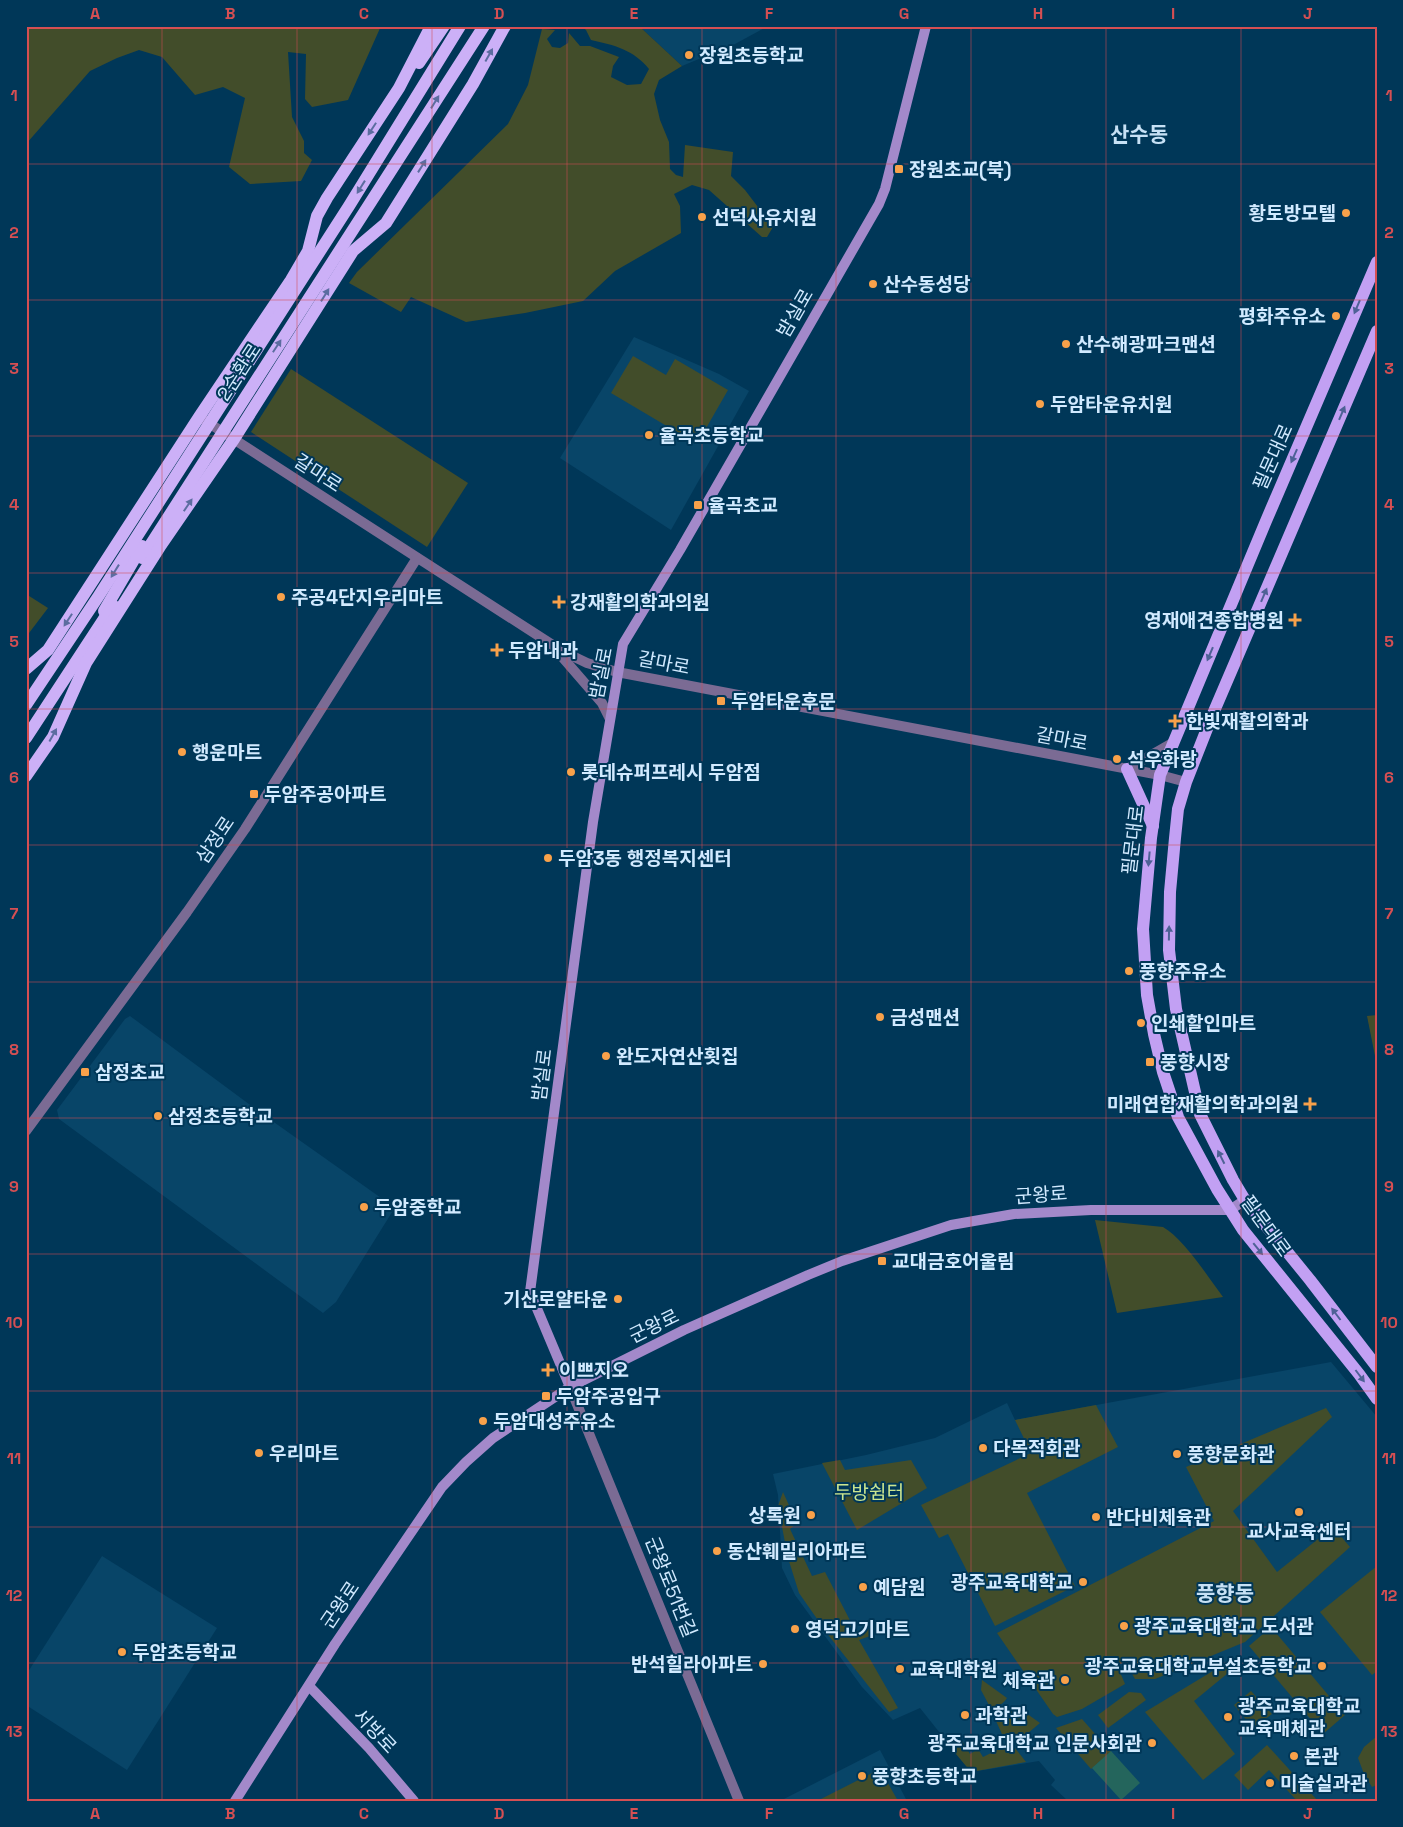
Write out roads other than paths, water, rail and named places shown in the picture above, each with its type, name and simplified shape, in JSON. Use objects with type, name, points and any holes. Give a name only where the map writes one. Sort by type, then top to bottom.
[{"type":"highway","points":[[27,669],[48,650],[199,417],[279,299],[308,251],[318,216],[327,198],[399,88],[431,26]]},
{"type":"highway","points":[[399,88],[408,80],[444,26]]},
{"type":"highway","name":"2순환로","points":[[26,705],[349,206],[460,26]]},
{"type":"highway","name":"2순환로","points":[[26,738],[484,26]]},
{"type":"highway","points":[[82,670],[161,545],[234,439],[353,250],[386,223],[473,84],[504,26]]},
{"type":"highway","points":[[327,198],[323,213],[326,224],[361,244]]},
{"type":"highway","points":[[26,776],[53,736],[82,670],[102,613],[290,306],[309,271],[313,231]]},
{"type":"highway","points":[[262,352],[272,315],[279,299]]},
{"type":"highway","points":[[182,480],[189,474],[221,458]]},
{"type":"highway","points":[[161,545],[170,500]]},
{"type":"highway","points":[[27,669],[40,668],[55,674],[68,683],[73,690]]},
{"type":"main road","name":"밤실로","points":[[570,1387],[530,1292],[593,822],[623,644],[680,550],[879,204],[926,26]]},
{"type":"main road","name":"필문대로","points":[[1377,262],[1160,775],[1143,929],[1147,995],[1154,1034],[1163,1072],[1178,1116],[1230,1210],[1254,1244],[1377,1399]]},
{"type":"main road","name":"필문대로","points":[[1377,331],[1212,716],[1186,782],[1178,809],[1170,892],[1169,950],[1176,1009],[1200,1114],[1244,1200],[1310,1280],[1377,1367]]},
{"type":"main road","points":[[1127,769],[1153,826]]},
{"type":"main road","points":[[1230,1210],[1244,1200]]},
{"type":"main road","name":"군왕로","points":[[235,1801],[433,1498],[466,1462],[493,1438],[570,1387],[684,1330],[808,1275],[842,1261],[951,1225],[1014,1214],[1091,1210],[1230,1210]]},
{"type":"main road","name":"서방로","points":[[309,1686],[369,1748],[414,1801]]},
{"type":"street","name":"갈마로","points":[[199,417],[552,644],[587,663],[618,672],[1160,775],[1186,782]]},
{"type":"street","name":"삼정로","points":[[26,1131],[187,912],[239,837],[417,558]]},
{"type":"street","points":[[552,644],[602,703],[610,719]]},
{"type":"street","points":[[1127,769],[1174,742]]},
{"type":"street","name":"군왕로51번길","points":[[570,1387],[740,1801]]},
{"type":"place","name":"장원초등학교","points":[[689,55]]},
{"type":"place","name":"장원초교(북)","points":[[899,169]]},
{"type":"place","name":"황토방모텔","points":[[1346,213]]},
{"type":"place","name":"선덕사유치원","points":[[702,217]]},
{"type":"place","name":"산수동성당","points":[[873,284]]},
{"type":"place","name":"평화주유소","points":[[1336,316]]},
{"type":"place","name":"산수해광파크맨션","points":[[1066,344]]},
{"type":"place","name":"두암타운유치원","points":[[1040,404]]},
{"type":"place","name":"율곡초등학교","points":[[649,435]]},
{"type":"place","name":"율곡초교","points":[[698,505]]},
{"type":"place","name":"주공4단지우리마트","points":[[281,597]]},
{"type":"place","name":"강재활의학과의원","points":[[559,602]]},
{"type":"place","name":"영재애견종합병원","points":[[1295,620]]},
{"type":"place","name":"두암내과","points":[[497,650]]},
{"type":"place","name":"두암타운후문","points":[[721,701]]},
{"type":"place","name":"한빛재활의학과","points":[[1175,721]]},
{"type":"place","name":"행운마트","points":[[182,752]]},
{"type":"place","name":"석우화랑","points":[[1117,759]]},
{"type":"place","name":"롯데슈퍼프레시 두암점","points":[[571,772]]},
{"type":"place","name":"두암주공아파트","points":[[254,794]]},
{"type":"place","name":"두암3동 행정복지센터","points":[[548,858]]},
{"type":"place","name":"풍향주유소","points":[[1129,971]]},
{"type":"place","name":"금성맨션","points":[[880,1017]]},
{"type":"place","name":"인쇄할인마트","points":[[1141,1023]]},
{"type":"place","name":"완도자연산횟집","points":[[606,1056]]},
{"type":"place","name":"풍향시장","points":[[1150,1062]]},
{"type":"place","name":"삼정초교","points":[[85,1072]]},
{"type":"place","name":"미래연합재활의학과의원","points":[[1310,1104]]},
{"type":"place","name":"삼정초등학교","points":[[158,1116]]},
{"type":"place","name":"두암중학교","points":[[364,1207]]},
{"type":"place","name":"교대금호어울림","points":[[882,1261]]},
{"type":"place","name":"기산로얄타운","points":[[618,1299]]},
{"type":"place","name":"이쁘지오","points":[[548,1370]]},
{"type":"place","name":"두암주공입구","points":[[546,1396]]},
{"type":"place","name":"두암대성주유소","points":[[483,1421]]},
{"type":"place","name":"다목적회관","points":[[983,1448]]},
{"type":"place","name":"우리마트","points":[[259,1453]]},
{"type":"place","name":"풍향문화관","points":[[1177,1454]]},
{"type":"place","name":"교사교육센터","points":[[1299,1512]]},
{"type":"place","name":"상록원","points":[[811,1515]]},
{"type":"place","name":"반다비체육관","points":[[1096,1517]]},
{"type":"place","name":"동산훼밀리아파트","points":[[717,1551]]},
{"type":"place","name":"광주교육대학교","points":[[1083,1582]]},
{"type":"place","name":"예담원","points":[[863,1587]]},
{"type":"place","name":"광주교육대학교 도서관","points":[[1124,1626]]},
{"type":"place","name":"영덕고기마트","points":[[795,1629]]},
{"type":"place","name":"두암초등학교","points":[[122,1652]]},
{"type":"place","name":"반석힐라아파트","points":[[763,1664]]},
{"type":"place","name":"광주교육대학교부설초등학교","points":[[1322,1666]]},
{"type":"place","name":"교육대학원","points":[[900,1669]]},
{"type":"place","name":"체육관","points":[[1065,1680]]},
{"type":"place","name":"과학관","points":[[965,1715]]},
{"type":"place","name":"광주교육대학교 교육매체관","points":[[1228,1717]]},
{"type":"place","name":"광주교육대학교 인문사회관","points":[[1152,1743]]},
{"type":"place","name":"본관","points":[[1294,1756]]},
{"type":"place","name":"풍향초등학교","points":[[862,1776]]},
{"type":"place","name":"미술실과관","points":[[1270,1783]]},
{"type":"district","name":"산수동","points":[[1139,134]]},
{"type":"district","name":"풍향동","points":[[1225,1593]]},
{"type":"park label","name":"두방쉼터","points":[[869,1492]]}]
